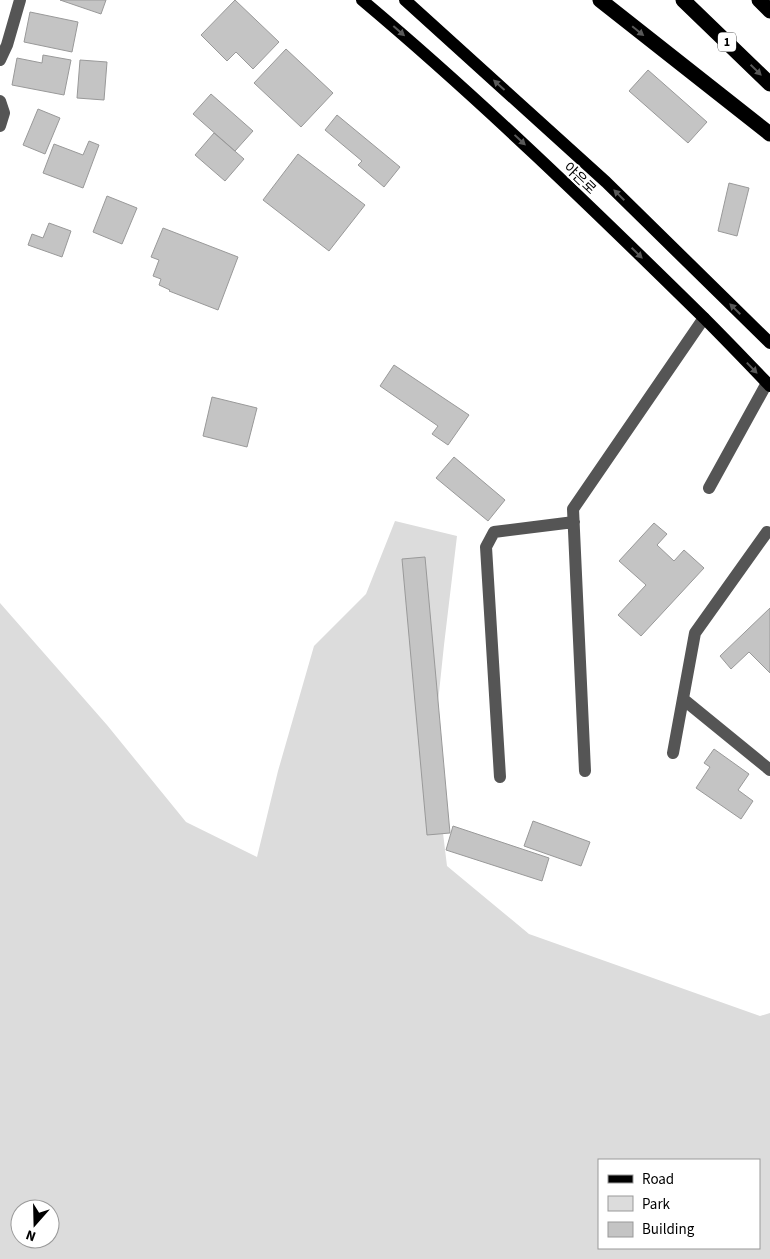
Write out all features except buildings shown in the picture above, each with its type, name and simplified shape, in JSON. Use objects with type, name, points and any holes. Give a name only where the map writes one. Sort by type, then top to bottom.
[{"type":"highway","points":[[600,0],[770,134]]},
{"type":"highway","name":"1","points":[[683,0],[770,84]]},
{"type":"highway","points":[[759,0],[770,11]]},
{"type":"main road","name":"야은로","points":[[362,0],[522,142],[704,318],[769,384]]},
{"type":"main road","name":"야은로","points":[[405,0],[606,182],[770,343]]},
{"type":"street","points":[[0,60],[7,45],[20,0]]},
{"type":"street","points":[[0,101],[4,113],[0,126]]},
{"type":"street","points":[[585,771],[573,509],[704,318]]},
{"type":"street","points":[[709,488],[769,384]]},
{"type":"street","points":[[500,777],[486,547],[494,532],[574,522]]},
{"type":"street","points":[[673,753],[695,633],[769,530]]},
{"type":"street","points":[[683,699],[770,770]]},
{"type":"green space","points":[[395,521],[457,536],[433,750],[447,866],[529,934],[760,1016],[770,1013],[770,1259],[0,1259],[0,603],[107,725],[186,822],[257,857],[278,771],[314,646],[366,594]]}]
